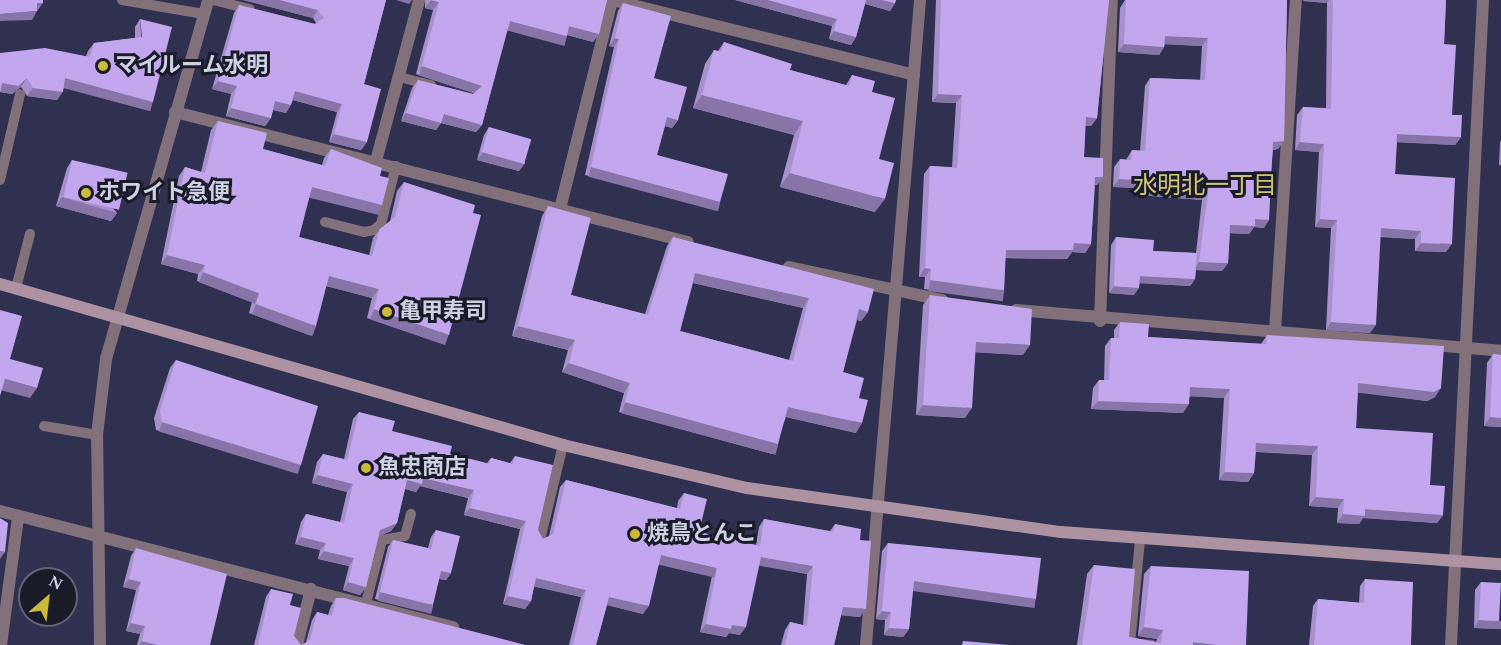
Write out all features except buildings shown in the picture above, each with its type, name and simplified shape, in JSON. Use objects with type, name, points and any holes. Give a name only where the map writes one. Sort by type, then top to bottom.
[{"type":"street","points":[[100,645],[96,533],[97,435],[114,318],[208,0]]},
{"type":"street","points":[[376,161],[419,0]]},
{"type":"street","points":[[560,209],[612,0],[914,75]]},
{"type":"street","points":[[866,645],[879,509],[894,294],[921,0]]},
{"type":"street","points":[[1100,321],[1112,0]]},
{"type":"street","points":[[1275,331],[1296,0]]},
{"type":"street","points":[[1451,645],[1468,349],[1483,0]]},
{"type":"street","points":[[175,112],[698,244]]},
{"type":"street","points":[[778,264],[894,294],[963,303]]},
{"type":"street","points":[[0,284],[563,445],[747,488],[879,509],[1140,540],[1501,564]]},
{"type":"street","points":[[997,307],[1100,321],[1275,331],[1501,351]]},
{"type":"street","points":[[0,512],[96,533],[465,630]]},
{"type":"street","points":[[1,645],[18,517]]},
{"type":"street","points":[[297,645],[311,589]]},
{"type":"lane","points":[[122,0],[204,14]]},
{"type":"lane","points":[[213,0],[268,14]]},
{"type":"lane","points":[[399,76],[449,89]]},
{"type":"lane","points":[[0,180],[4,144],[20,94]]},
{"type":"lane","points":[[325,222],[364,232],[374,230],[396,166]]},
{"type":"lane","points":[[16,288],[30,234]]},
{"type":"lane","points":[[44,426],[97,435]]},
{"type":"lane","points":[[540,540],[563,445]]},
{"type":"lane","points":[[366,603],[382,540],[405,536],[411,514]]},
{"type":"lane","points":[[1140,540],[1130,643],[1152,645]]},
{"type":"place","name":"マイルーム水明","points":[[103,66]]},
{"type":"place","name":"ホワイト急便","points":[[86,193]]},
{"type":"place","name":"亀甲寿司","points":[[387,312]]},
{"type":"place","name":"魚忠商店","points":[[366,468]]},
{"type":"place","name":"焼鳥とんこ","points":[[635,534]]},
{"type":"district","name":"水明北一丁目","points":[[1205,187]]}]
